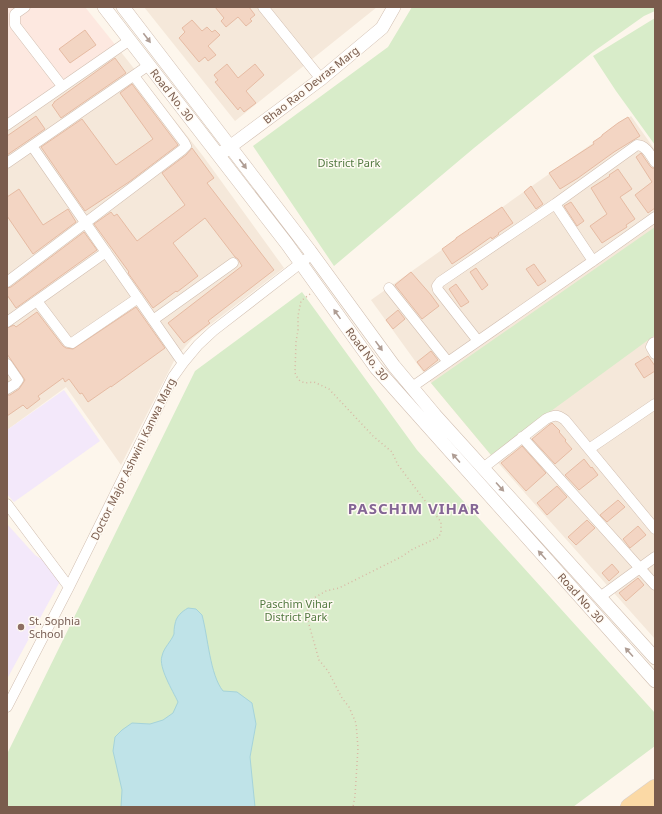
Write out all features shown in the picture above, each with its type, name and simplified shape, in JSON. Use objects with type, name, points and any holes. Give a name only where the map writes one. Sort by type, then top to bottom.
[{"type":"main road","points":[[629,807],[655,788]]},
{"type":"main road","points":[[650,807],[655,804]]},
{"type":"street","points":[[25,7],[15,14],[15,25],[62,86]]},
{"type":"street","name":"Road No. 30","points":[[104,7],[301,263],[376,368],[655,681]]},
{"type":"street","name":"Road No. 30","points":[[123,7],[312,254],[394,366],[435,415],[655,658]]},
{"type":"street","points":[[263,7],[321,79]]},
{"type":"street","name":"Bhao Rao Devras Marg","points":[[219,155],[321,79],[382,28],[394,7]]},
{"type":"street","points":[[7,125],[130,40]]},
{"type":"street","points":[[7,163],[149,65]]},
{"type":"street","points":[[7,282],[186,146],[134,76]]},
{"type":"street","points":[[478,341],[438,290],[437,286],[440,282],[555,204],[638,145],[645,148],[655,162]]},
{"type":"street","points":[[32,146],[183,363]]},
{"type":"street","points":[[555,204],[593,261]]},
{"type":"street","points":[[412,387],[655,217]]},
{"type":"street","points":[[7,320],[106,252]]},
{"type":"street","name":"Doctor Major Ashwini Kanwa Marg","points":[[7,707],[69,587],[173,377],[198,345],[213,331],[312,254]]},
{"type":"street","points":[[153,320],[233,263]]},
{"type":"street","points":[[389,288],[448,362]]},
{"type":"street","points":[[37,300],[70,344],[138,298]]},
{"type":"street","points":[[655,342],[651,347],[655,354]]},
{"type":"street","points":[[7,364],[18,380],[7,389]]},
{"type":"street","points":[[589,449],[655,404]]},
{"type":"street","points":[[483,468],[546,419],[553,415],[560,416],[565,420],[655,529]]},
{"type":"street","points":[[522,437],[655,585]]},
{"type":"street","points":[[7,504],[69,587]]},
{"type":"street","points":[[600,596],[655,557]]},
{"type":"path","points":[[318,288],[301,301],[298,316],[295,373],[300,381],[314,382],[329,389],[369,432],[392,452],[398,465],[441,522],[439,537],[339,588],[326,591],[312,600],[306,614],[319,660],[328,671],[342,698],[349,707],[356,724],[358,748],[355,796],[352,807]]},
{"type":"shaded area","points":[[7,7],[85,7],[117,47],[7,125]]},
{"type":"shaded area","points":[[144,7],[377,7],[235,121]]},
{"type":"shaded area","points":[[117,47],[203,156],[284,268],[193,338],[176,357],[121,465],[66,387],[7,430],[7,125]]},
{"type":"shaded area","points":[[631,116],[655,150],[655,639],[491,455],[431,383],[371,300]]},
{"type":"shaded area","points":[[64,390],[100,441],[14,502],[7,494],[7,430]]},
{"type":"shaded area","name":"St. Sophia School","points":[[7,524],[35,555],[64,574],[7,679]]},
{"type":"green space","name":"District Park","points":[[412,7],[655,7],[655,11],[644,16],[593,52],[474,148],[334,266],[253,146],[388,47]]},
{"type":"green space","points":[[655,18],[655,145],[593,56]]},
{"type":"green space","points":[[655,227],[655,335],[491,455],[431,383]]},
{"type":"green space","name":"Paschim Vihar District Park","points":[[302,292],[417,450],[655,713],[655,746],[573,807],[7,807],[7,754],[195,371]]},
{"type":"water","points":[[188,608],[196,609],[202,615],[212,666],[223,691],[237,692],[252,703],[256,724],[250,757],[255,807],[121,807],[122,790],[113,751],[115,737],[132,723],[150,724],[163,720],[173,713],[178,702],[164,672],[161,661],[164,650],[174,634],[176,619]]},
{"type":"building","points":[[215,7],[249,7],[255,15],[250,19],[252,21],[246,26],[238,17],[226,27],[221,21],[224,18]]},
{"type":"building","points":[[192,20],[202,31],[207,27],[212,32],[215,30],[220,35],[208,46],[216,55],[208,61],[205,57],[199,62],[179,38],[185,32],[182,28]]},
{"type":"building","points":[[85,30],[96,45],[70,63],[59,49]]},
{"type":"building","points":[[115,58],[126,73],[61,118],[52,105],[54,102]]},
{"type":"building","points":[[227,64],[238,78],[255,64],[264,75],[246,91],[256,103],[244,112],[240,107],[238,110],[215,82],[218,80],[214,75]]},
{"type":"building","points":[[132,84],[178,145],[129,182],[85,211],[41,147],[82,119],[116,165],[153,139],[120,93]]},
{"type":"building","points":[[36,116],[45,129],[7,155],[7,136]]},
{"type":"building","points":[[628,117],[640,136],[560,189],[549,173],[594,144],[593,142]]},
{"type":"building","points":[[192,148],[214,178],[207,183],[274,270],[208,321],[210,323],[184,343],[168,323],[242,266],[238,259],[205,218],[173,243],[198,276],[153,308],[94,224],[111,212],[114,216],[117,214],[137,241],[185,205],[162,173],[186,155]]},
{"type":"building","points":[[641,153],[650,166],[655,168],[655,208],[648,213],[635,195],[652,182],[636,157]]},
{"type":"building","points":[[618,169],[632,189],[620,197],[635,219],[626,225],[627,227],[602,243],[590,226],[607,214],[591,188]]},
{"type":"building","points":[[531,186],[543,204],[536,209],[524,192]]},
{"type":"building","points":[[19,189],[43,225],[68,209],[76,222],[33,254],[7,216],[7,197]]},
{"type":"building","points":[[571,202],[584,221],[577,226],[564,206]]},
{"type":"building","points":[[502,207],[513,223],[492,239],[491,237],[452,264],[442,249]]},
{"type":"building","points":[[84,232],[97,250],[16,308],[7,295],[7,288],[11,287]]},
{"type":"building","points":[[534,264],[546,281],[538,286],[526,269]]},
{"type":"building","points":[[476,268],[488,285],[482,290],[470,272]]},
{"type":"building","points":[[411,272],[439,306],[422,319],[395,285]]},
{"type":"building","points":[[456,284],[469,302],[461,307],[449,289]]},
{"type":"building","points":[[136,307],[165,348],[88,402],[69,379],[65,382],[63,378],[38,396],[40,399],[27,409],[23,405],[7,416],[7,395],[10,395],[19,389],[25,380],[7,354],[7,328],[14,325],[16,327],[37,312],[63,346],[73,349]]},
{"type":"building","points":[[398,310],[405,319],[393,329],[386,320]]},
{"type":"building","points":[[431,351],[438,360],[424,371],[417,362]]},
{"type":"building","points":[[648,356],[655,366],[655,371],[644,378],[635,364]]},
{"type":"building","points":[[552,423],[560,431],[559,432],[566,440],[565,441],[572,449],[555,464],[532,439]]},
{"type":"building","points":[[522,446],[546,473],[526,491],[501,463]]},
{"type":"building","points":[[584,459],[598,475],[579,490],[565,475]]},
{"type":"building","points":[[557,486],[567,497],[547,515],[537,503]]},
{"type":"building","points":[[618,500],[625,507],[607,522],[600,515]]},
{"type":"building","points":[[587,520],[595,528],[576,545],[568,537]]},
{"type":"building","points":[[638,526],[646,535],[630,548],[623,539]]},
{"type":"building","points":[[612,564],[619,572],[609,581],[602,573]]},
{"type":"building","points":[[638,578],[644,585],[626,601],[619,593]]},
{"type":"place","name":"St. Sophia School","points":[[21,627]]},
{"type":"district","name":"PASCHIM VIHAR","points":[[414,509]]}]
